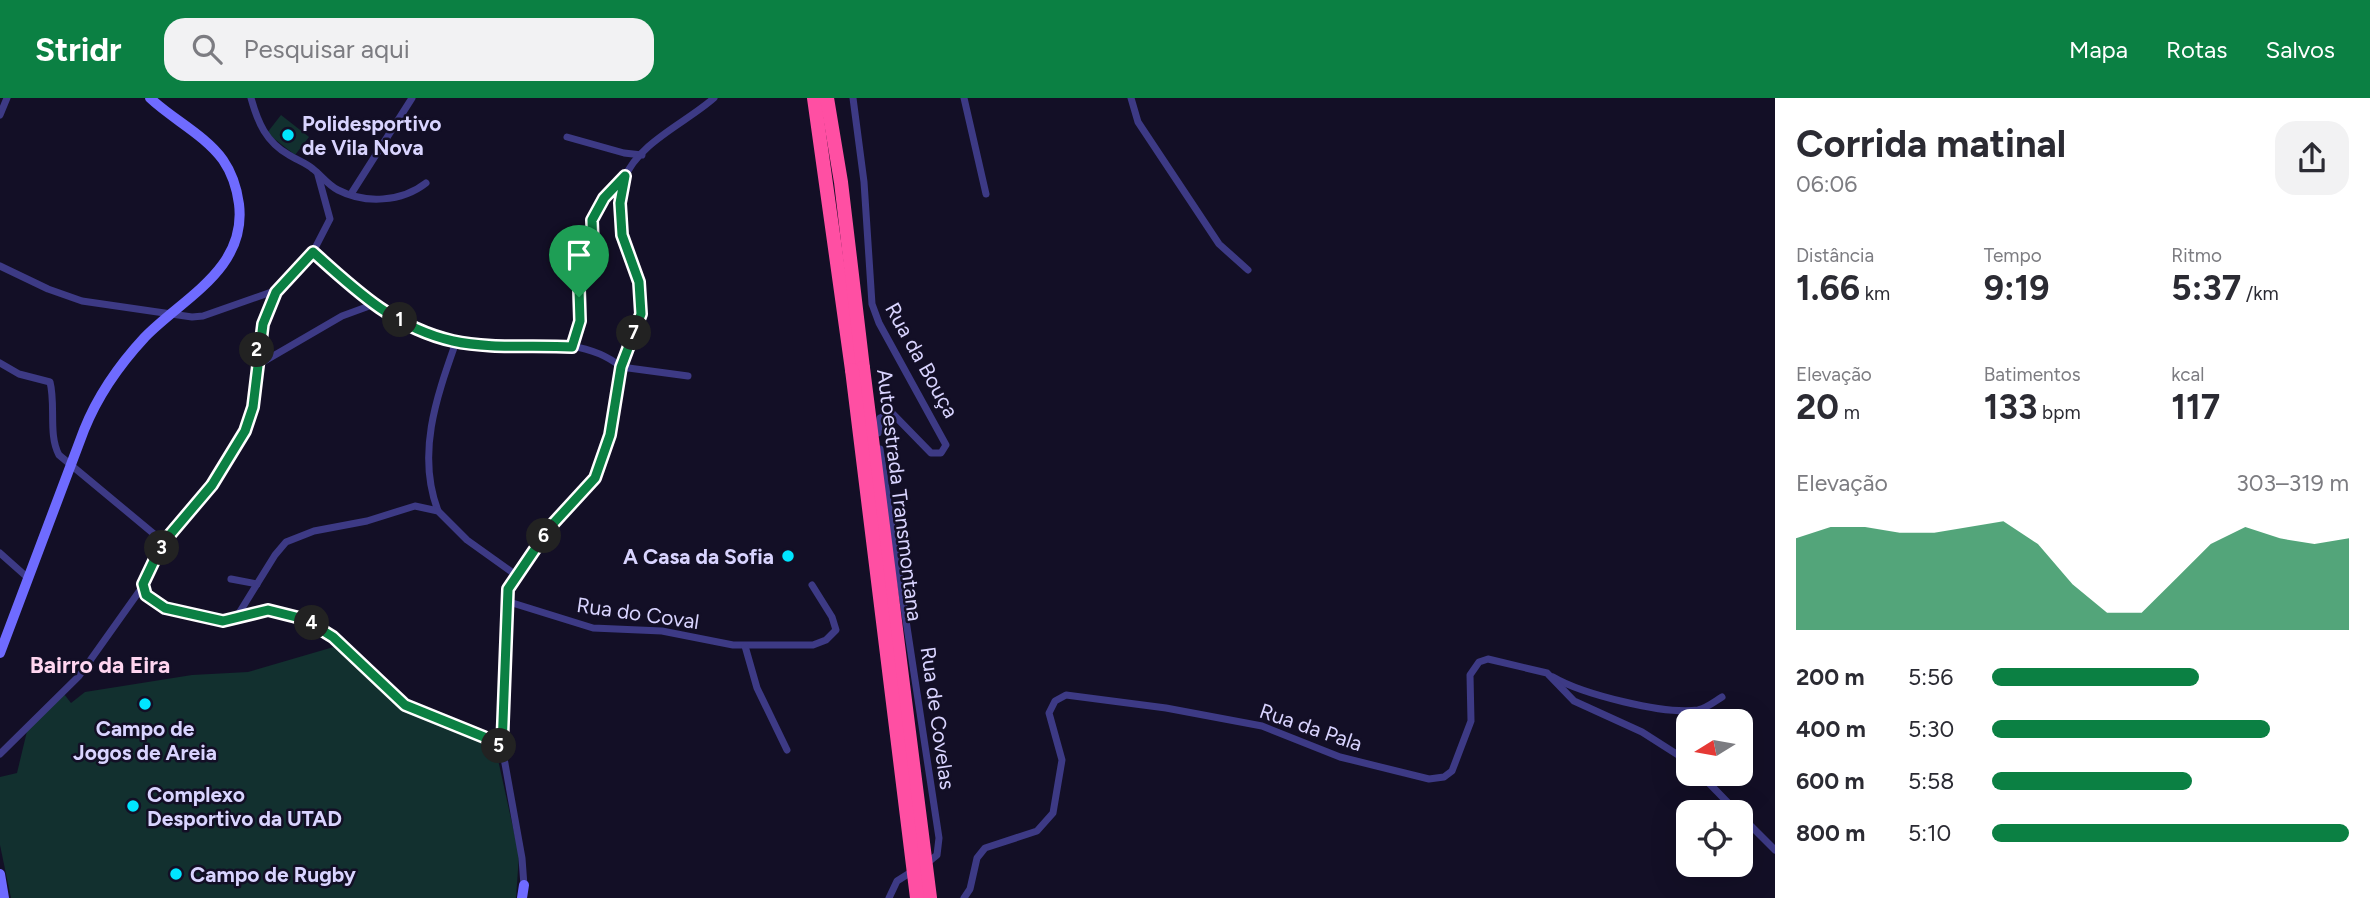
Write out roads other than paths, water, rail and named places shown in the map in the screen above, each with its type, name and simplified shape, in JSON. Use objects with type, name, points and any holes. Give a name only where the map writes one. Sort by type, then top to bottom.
[{"type":"highway","name":"Autoestrada Transmontana","points":[[814,98],[857,369],[930,898]]},
{"type":"highway","name":"Autoestrada Transmontana","points":[[827,98],[841,182],[857,369],[917,898]]},
{"type":"main road","points":[[0,653],[90,415],[109,382],[147,335],[224,264],[236,240],[240,212],[234,181],[219,154],[150,98]]},
{"type":"main road","points":[[0,874],[4,898]]},
{"type":"main road","points":[[523,898],[524,885]]},
{"type":"street","points":[[0,115],[7,98]]},
{"type":"street","points":[[251,98],[268,139],[337,190],[372,198],[402,197],[426,183]]},
{"type":"street","points":[[351,194],[412,98]]},
{"type":"street","points":[[572,347],[580,321],[579,289],[593,248],[592,220],[604,198],[642,155],[713,98]]},
{"type":"street","name":"Rua da Bouça","points":[[853,98],[864,182],[872,304],[879,323],[946,444],[941,453],[930,453],[892,413],[880,418],[878,437]]},
{"type":"street","points":[[964,98],[986,194]]},
{"type":"street","points":[[1130,98],[1138,122],[1219,244],[1248,270]]},
{"type":"street","points":[[567,137],[624,153],[642,155]]},
{"type":"street","points":[[0,754],[79,676],[143,586],[162,544],[212,485],[245,431],[253,407],[261,329],[276,292],[313,252],[330,219],[318,175]]},
{"type":"street","points":[[524,885],[502,748],[506,601],[516,575],[550,527],[595,478],[610,435],[621,367],[643,306],[639,282],[622,235],[620,203],[625,176]]},
{"type":"street","points":[[313,252],[372,304],[417,330],[456,342],[572,347],[602,354],[621,367],[688,376]]},
{"type":"street","points":[[0,266],[48,289],[82,301],[200,317],[276,292]]},
{"type":"street","points":[[256,366],[342,316],[372,304]]},
{"type":"street","points":[[438,511],[432,489],[430,428],[456,342]]},
{"type":"street","points":[[0,363],[19,374],[50,382],[54,405],[55,445],[59,455],[154,534],[162,544]]},
{"type":"street","name":"Rua de Covelas","points":[[878,437],[939,843],[935,858],[900,878],[889,898]]},
{"type":"street","points":[[418,506],[432,489]]},
{"type":"street","points":[[236,618],[278,550],[291,540],[314,531],[367,521],[418,506],[438,511],[471,543],[516,575]]},
{"type":"street","points":[[0,552],[28,578]]},
{"type":"street","points":[[231,579],[257,584]]},
{"type":"street","name":"Rua do Coval","points":[[506,601],[593,628],[662,631],[745,646],[813,645],[834,634],[833,620],[812,585]]},
{"type":"street","points":[[143,586],[149,598],[165,608],[223,621],[268,610],[304,619],[333,637],[405,705],[484,737],[502,748]]},
{"type":"street","points":[[745,646],[757,688],[787,750]]},
{"type":"street","name":"Rua da Pala","points":[[964,898],[982,850],[997,842],[1035,832],[1051,815],[1062,760],[1049,713],[1053,703],[1061,696],[1166,708],[1262,726],[1342,758],[1433,779],[1450,773],[1470,726],[1469,680],[1479,662],[1488,659],[1502,660],[1549,675],[1558,687],[1576,702],[1642,732],[1676,754]]},
{"type":"street","points":[[1549,675],[1580,691],[1679,710],[1700,709],[1722,697]]},
{"type":"street","points":[[1712,786],[1725,800]]},
{"type":"street","points":[[1753,828],[1775,850]]},
{"type":"place","name":"Polidesportivo de Vila Nova","points":[[288,135]]},
{"type":"place","name":"A Casa da Sofia","points":[[788,556]]},
{"type":"place","name":"Campo de Jogos de Areia","points":[[145,704]]},
{"type":"place","name":"Complexo Desportivo da UTAD","points":[[133,806]]},
{"type":"place","name":"Campo de Rugby","points":[[176,874]]},
{"type":"district","name":"Bairro da Eira","points":[[100,665]]}]
